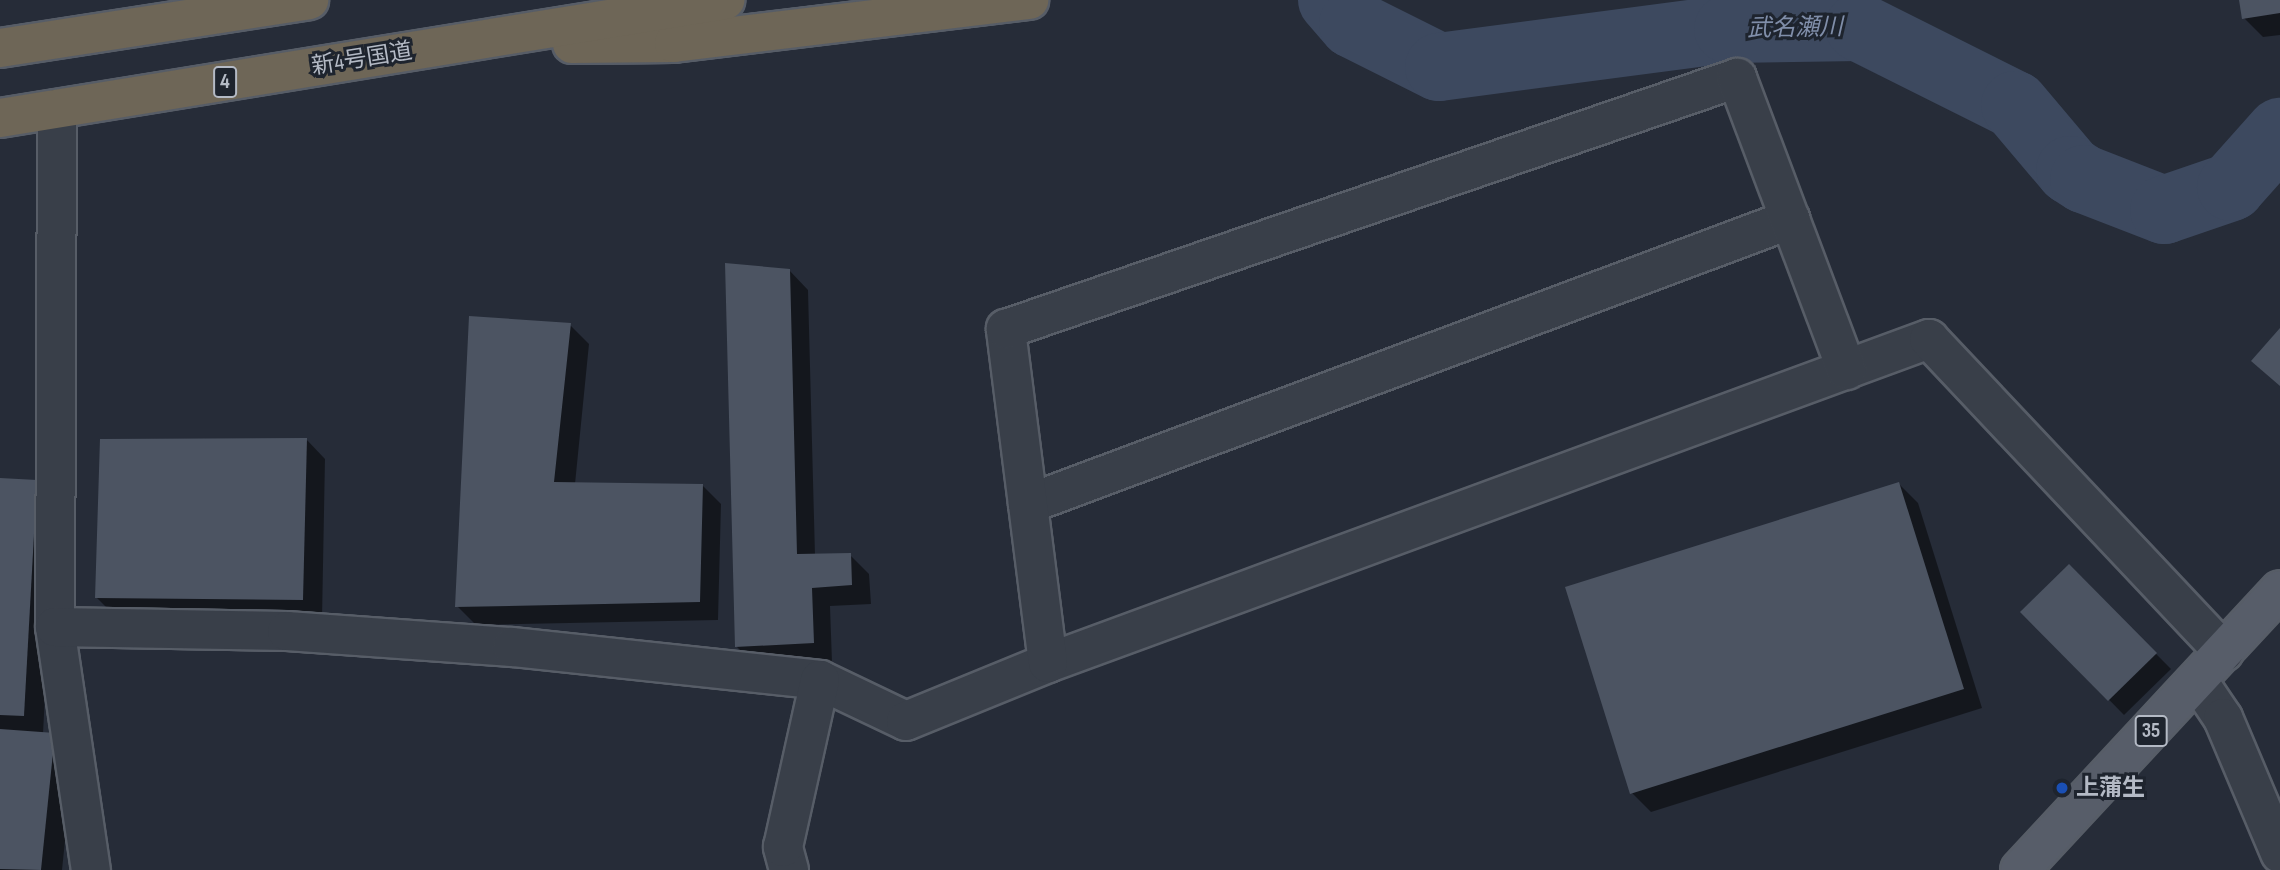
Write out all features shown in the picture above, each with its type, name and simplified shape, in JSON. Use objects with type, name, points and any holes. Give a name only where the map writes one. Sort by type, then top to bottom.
[{"type":"highway","points":[[0,48],[309,0]]},
{"type":"highway","name":"新4号国道","points":[[0,118],[725,0]]},
{"type":"highway","points":[[450,45],[674,43],[1029,0]]},
{"type":"main road","name":"35","points":[[2020,870],[2280,590]]},
{"type":"street","points":[[1048,663],[1006,329],[1737,78],[1847,370]]},
{"type":"street","points":[[57,109],[55,627],[91,870]]},
{"type":"street","points":[[1028,504],[1791,219]]},
{"type":"street","points":[[55,627],[286,631],[406,639],[820,681],[906,720],[1048,663],[1929,339],[2224,652]]},
{"type":"street","points":[[789,870],[783,847],[820,681]]},
{"type":"street","points":[[2198,681],[2223,718],[2280,853]]},
{"type":"building","points":[[2239,0],[2280,0],[2280,13],[2242,19]]},
{"type":"building","points":[[725,263],[790,269],[797,554],[851,553],[852,585],[812,588],[814,643],[735,647]]},
{"type":"building","points":[[469,316],[571,323],[554,482],[703,484],[700,602],[455,607]]},
{"type":"building","points":[[2280,328],[2280,386],[2251,361]]},
{"type":"building","points":[[307,438],[303,600],[95,598],[100,439]]},
{"type":"building","points":[[0,478],[37,480],[24,716],[0,715]]},
{"type":"building","points":[[1899,482],[1964,689],[1630,794],[1565,587]]},
{"type":"building","points":[[2069,564],[2157,653],[2108,701],[2020,612]]},
{"type":"building","points":[[0,729],[55,733],[41,870],[0,869]]},
{"type":"waterway","name":"武名瀬川","points":[[1332,0],[1353,24],[1439,67],[1728,29],[1859,27],[2015,105],[2070,170],[2084,179],[2164,210],[2231,187],[2280,132]]},
{"type":"place","name":"上蒲生","points":[[2062,788]]}]
